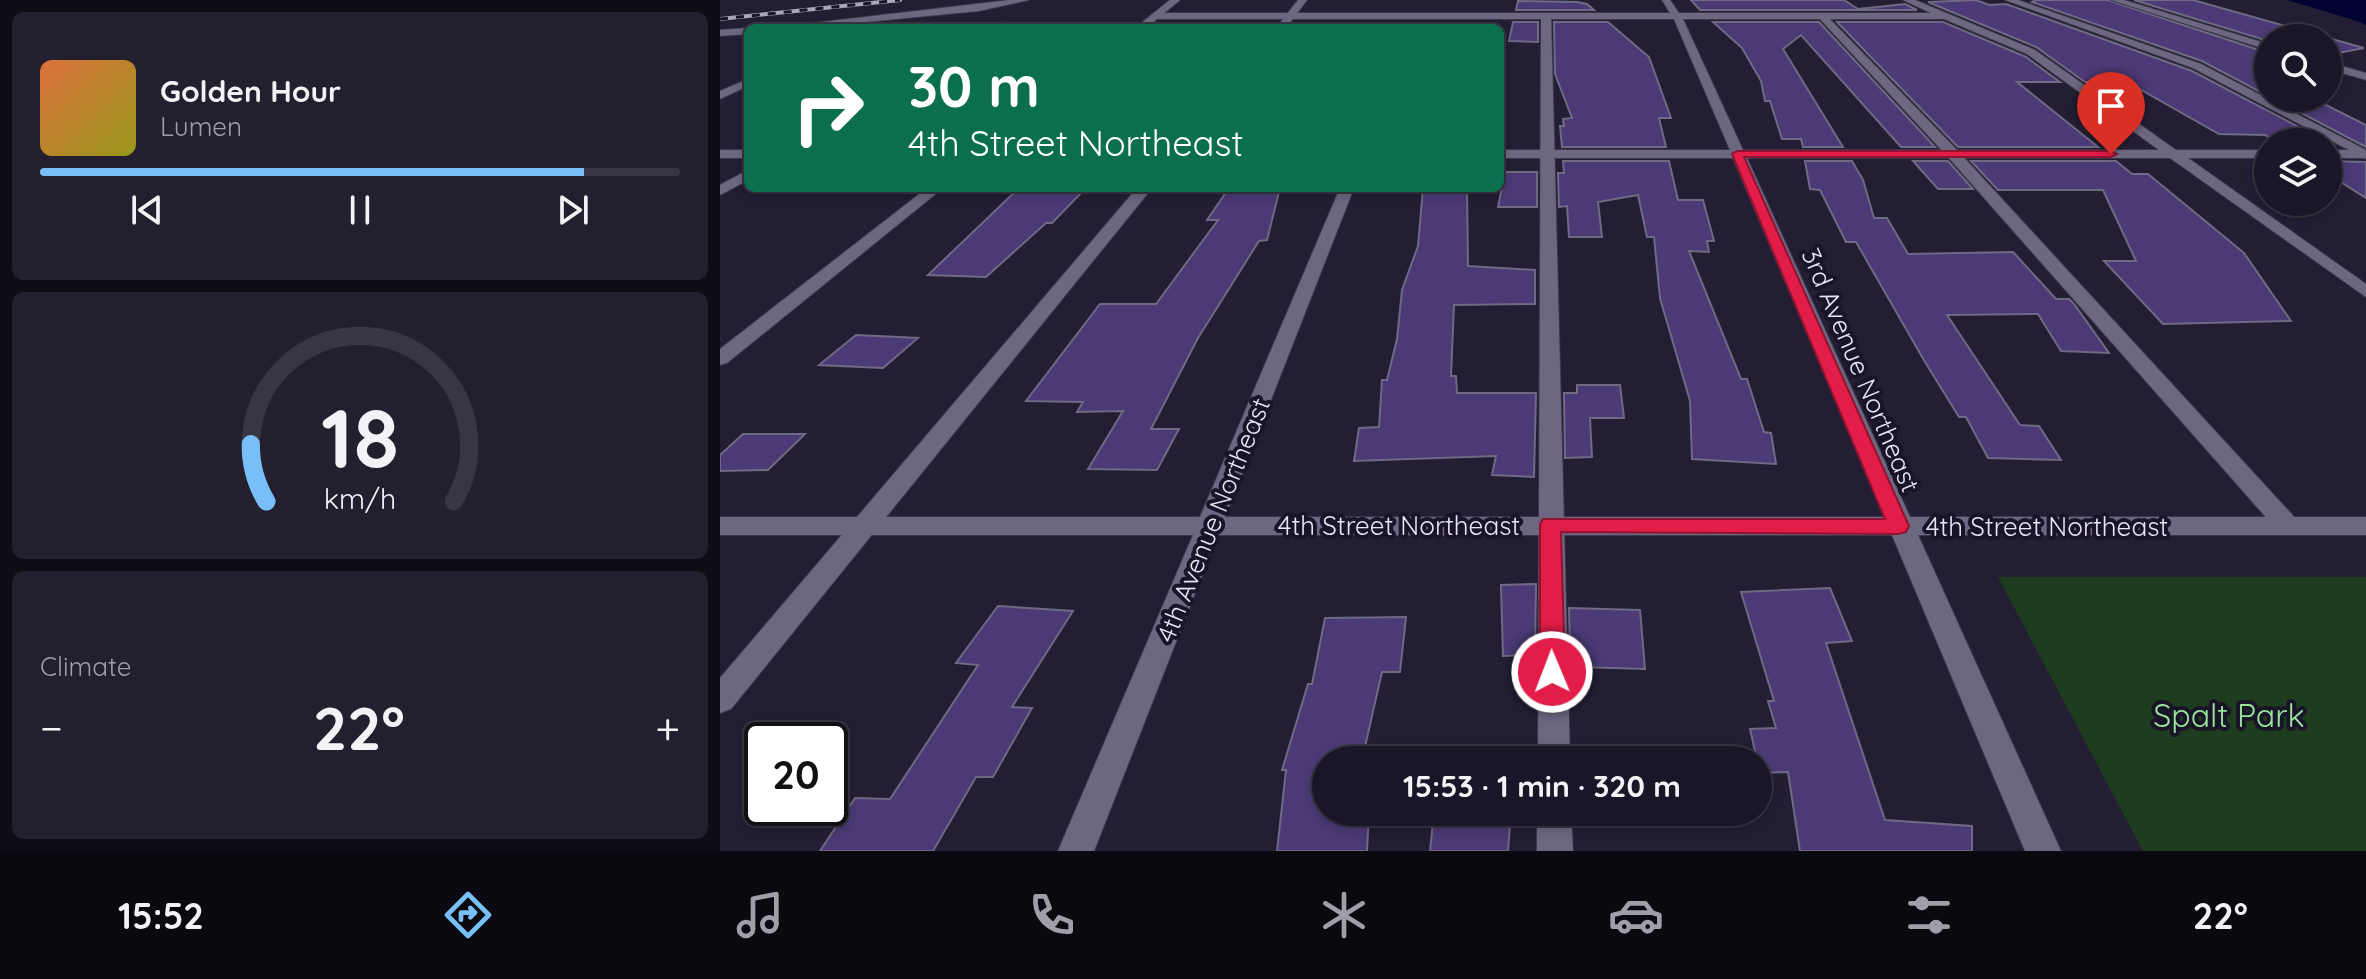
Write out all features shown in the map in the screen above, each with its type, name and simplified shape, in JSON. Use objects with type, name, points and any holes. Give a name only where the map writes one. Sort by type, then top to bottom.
[{"type":"street","points":[[816,24],[979,8],[1025,0]]},
{"type":"street","points":[[1145,24],[1176,0]]},
{"type":"street","points":[[1284,24],[1303,0]]},
{"type":"street","points":[[1907,0],[2031,52],[2366,292]]},
{"type":"street","points":[[2009,0],[2197,66],[2366,154]]},
{"type":"street","points":[[2115,0],[2254,43]]},
{"type":"street","points":[[1156,16],[1671,8],[1822,16],[1947,16]]},
{"type":"street","name":"3rd Avenue Northeast","points":[[1671,8],[2043,851]]},
{"type":"street","points":[[1540,11],[1549,154],[1554,746]]},
{"type":"street","points":[[1415,24],[1420,12]]},
{"type":"street","points":[[1822,16],[1953,154],[2288,526]]},
{"type":"street","points":[[720,33],[744,31]]},
{"type":"street","points":[[2342,69],[2366,77]]},
{"type":"street","points":[[720,95],[744,84]]},
{"type":"street","points":[[720,154],[744,154]]},
{"type":"street","points":[[1504,154],[2254,154]]},
{"type":"street","points":[[2342,154],[2366,154]]},
{"type":"street","points":[[720,191],[744,176]]},
{"type":"street","points":[[720,359],[931,192]]},
{"type":"street","points":[[720,700],[1142,192]]},
{"type":"street","name":"4th Avenue Northeast","points":[[1076,851],[1345,192]]},
{"type":"street","name":"4th Street Northeast","points":[[720,526],[2366,526]]},
{"type":"street","points":[[1554,826],[1555,851]]},
{"type":"green space","name":"Spalt Park","points":[[1998,577],[2366,577],[2366,851],[2143,851]]},
{"type":"shaded area","points":[[2287,0],[2366,0],[2366,25],[2357,21]]},
{"type":"building","points":[[1691,0],[1844,0],[1858,9],[1905,4],[1917,10],[1700,10]]},
{"type":"building","points":[[1976,0],[1989,5],[2006,4],[2192,71],[2254,104],[2254,112],[2270,112],[2300,128],[2254,128],[2254,135],[2219,134],[2127,82],[2085,82],[2036,47],[1928,2]]},
{"type":"building","points":[[2108,0],[2254,48],[2254,89],[2202,61],[2032,2]]},
{"type":"building","points":[[2134,0],[2193,0],[2278,24],[2254,24],[2254,37]]},
{"type":"building","points":[[1518,1],[1577,2],[1587,4],[1594,10],[1516,10]]},
{"type":"building","points":[[1513,22],[1538,22],[1538,42],[1509,41]]},
{"type":"building","points":[[1554,22],[1608,22],[1649,57],[1671,118],[1659,118],[1666,147],[1562,147],[1560,126],[1564,126],[1563,119],[1572,118],[1555,74]]},
{"type":"building","points":[[1713,22],[1819,22],[1935,147],[1901,147],[1801,35],[1783,49],[1843,147],[1803,147],[1801,139],[1782,139],[1770,101],[1765,101],[1761,81],[1742,48]]},
{"type":"building","points":[[1837,22],[1943,22],[2026,57],[2060,82],[2017,82],[2098,147],[1958,147]]},
{"type":"building","points":[[2342,42],[2364,48],[2342,52]]},
{"type":"building","points":[[2300,112],[2340,112],[2366,125],[2366,147],[2342,134],[2342,128],[2330,128]]},
{"type":"building","points":[[1563,161],[1669,161],[1678,200],[1703,200],[1714,241],[1707,241],[1709,252],[1689,251],[1741,379],[1747,379],[1764,432],[1771,433],[1776,464],[1692,459],[1690,401],[1660,298],[1654,237],[1647,237],[1638,195],[1598,202],[1602,237],[1569,237],[1567,206],[1559,207],[1558,173],[1564,173]]},
{"type":"building","points":[[1805,161],[1852,161],[1863,180],[1874,218],[1887,218],[1908,254],[2013,252],[2056,299],[2069,299],[2074,304],[2109,353],[2061,351],[2038,314],[1947,315],[2020,425],[2039,426],[2061,460],[1988,458],[1966,417],[1959,417],[1925,362],[1856,242],[1846,242],[1820,190],[1810,189]]},
{"type":"building","points":[[1913,161],[1948,161],[1973,189],[1938,189]]},
{"type":"building","points":[[1971,161],[2116,161],[2132,174],[2148,174],[2244,253],[2291,321],[2163,324],[2104,261],[2136,261],[2103,190],[1998,190]]},
{"type":"building","points":[[2342,161],[2366,162],[2366,198],[2342,183]]},
{"type":"building","points":[[1505,172],[1537,172],[1537,207],[1498,207],[1501,192],[1504,192]]},
{"type":"building","points":[[1015,192],[1082,192],[1052,223],[1046,223],[986,277],[928,275]]},
{"type":"building","points":[[1226,192],[1279,192],[1267,240],[1259,241],[1198,338],[1151,429],[1179,429],[1157,470],[1088,469],[1123,411],[1077,412],[1083,402],[1026,401],[1100,304],[1156,304],[1218,220],[1207,220]]},
{"type":"building","points":[[1423,192],[1467,192],[1468,266],[1535,270],[1535,304],[1454,305],[1451,376],[1456,376],[1457,393],[1536,393],[1534,477],[1492,475],[1496,456],[1354,461],[1359,428],[1379,427],[1382,380],[1387,380],[1397,339],[1402,290],[1418,246]]},
{"type":"building","points":[[856,335],[918,338],[883,368],[819,365]]},
{"type":"building","points":[[1577,385],[1620,385],[1624,418],[1590,418],[1592,457],[1565,458],[1564,393],[1577,393]]},
{"type":"building","points":[[743,434],[805,434],[768,470],[720,471],[720,455]]},
{"type":"building","points":[[1536,584],[1535,655],[1503,656],[1501,585]]},
{"type":"building","points":[[1830,588],[1852,641],[1826,643],[1885,820],[1972,826],[1972,851],[1800,851],[1788,772],[1772,773],[1772,746],[1754,746],[1750,729],[1776,728],[1768,701],[1774,701],[1741,592]]},
{"type":"building","points":[[998,606],[1073,611],[1012,707],[1032,708],[993,777],[976,777],[933,851],[820,851],[837,826],[848,826],[848,809],[855,798],[890,799],[978,665],[956,663]]},
{"type":"building","points":[[1569,608],[1640,610],[1645,669],[1579,667],[1578,653],[1570,653]]},
{"type":"building","points":[[1406,617],[1400,672],[1382,672],[1365,746],[1312,746],[1312,826],[1368,826],[1367,851],[1277,851],[1286,770],[1282,770],[1308,684],[1312,684],[1325,618]]},
{"type":"building","points":[[1433,826],[1510,826],[1508,851],[1430,851]]},
{"type":"railway","points":[[720,19],[900,0]]},
{"type":"route","points":[[1552,672],[1551,524],[1898,526],[1737,154],[2111,154]]}]
